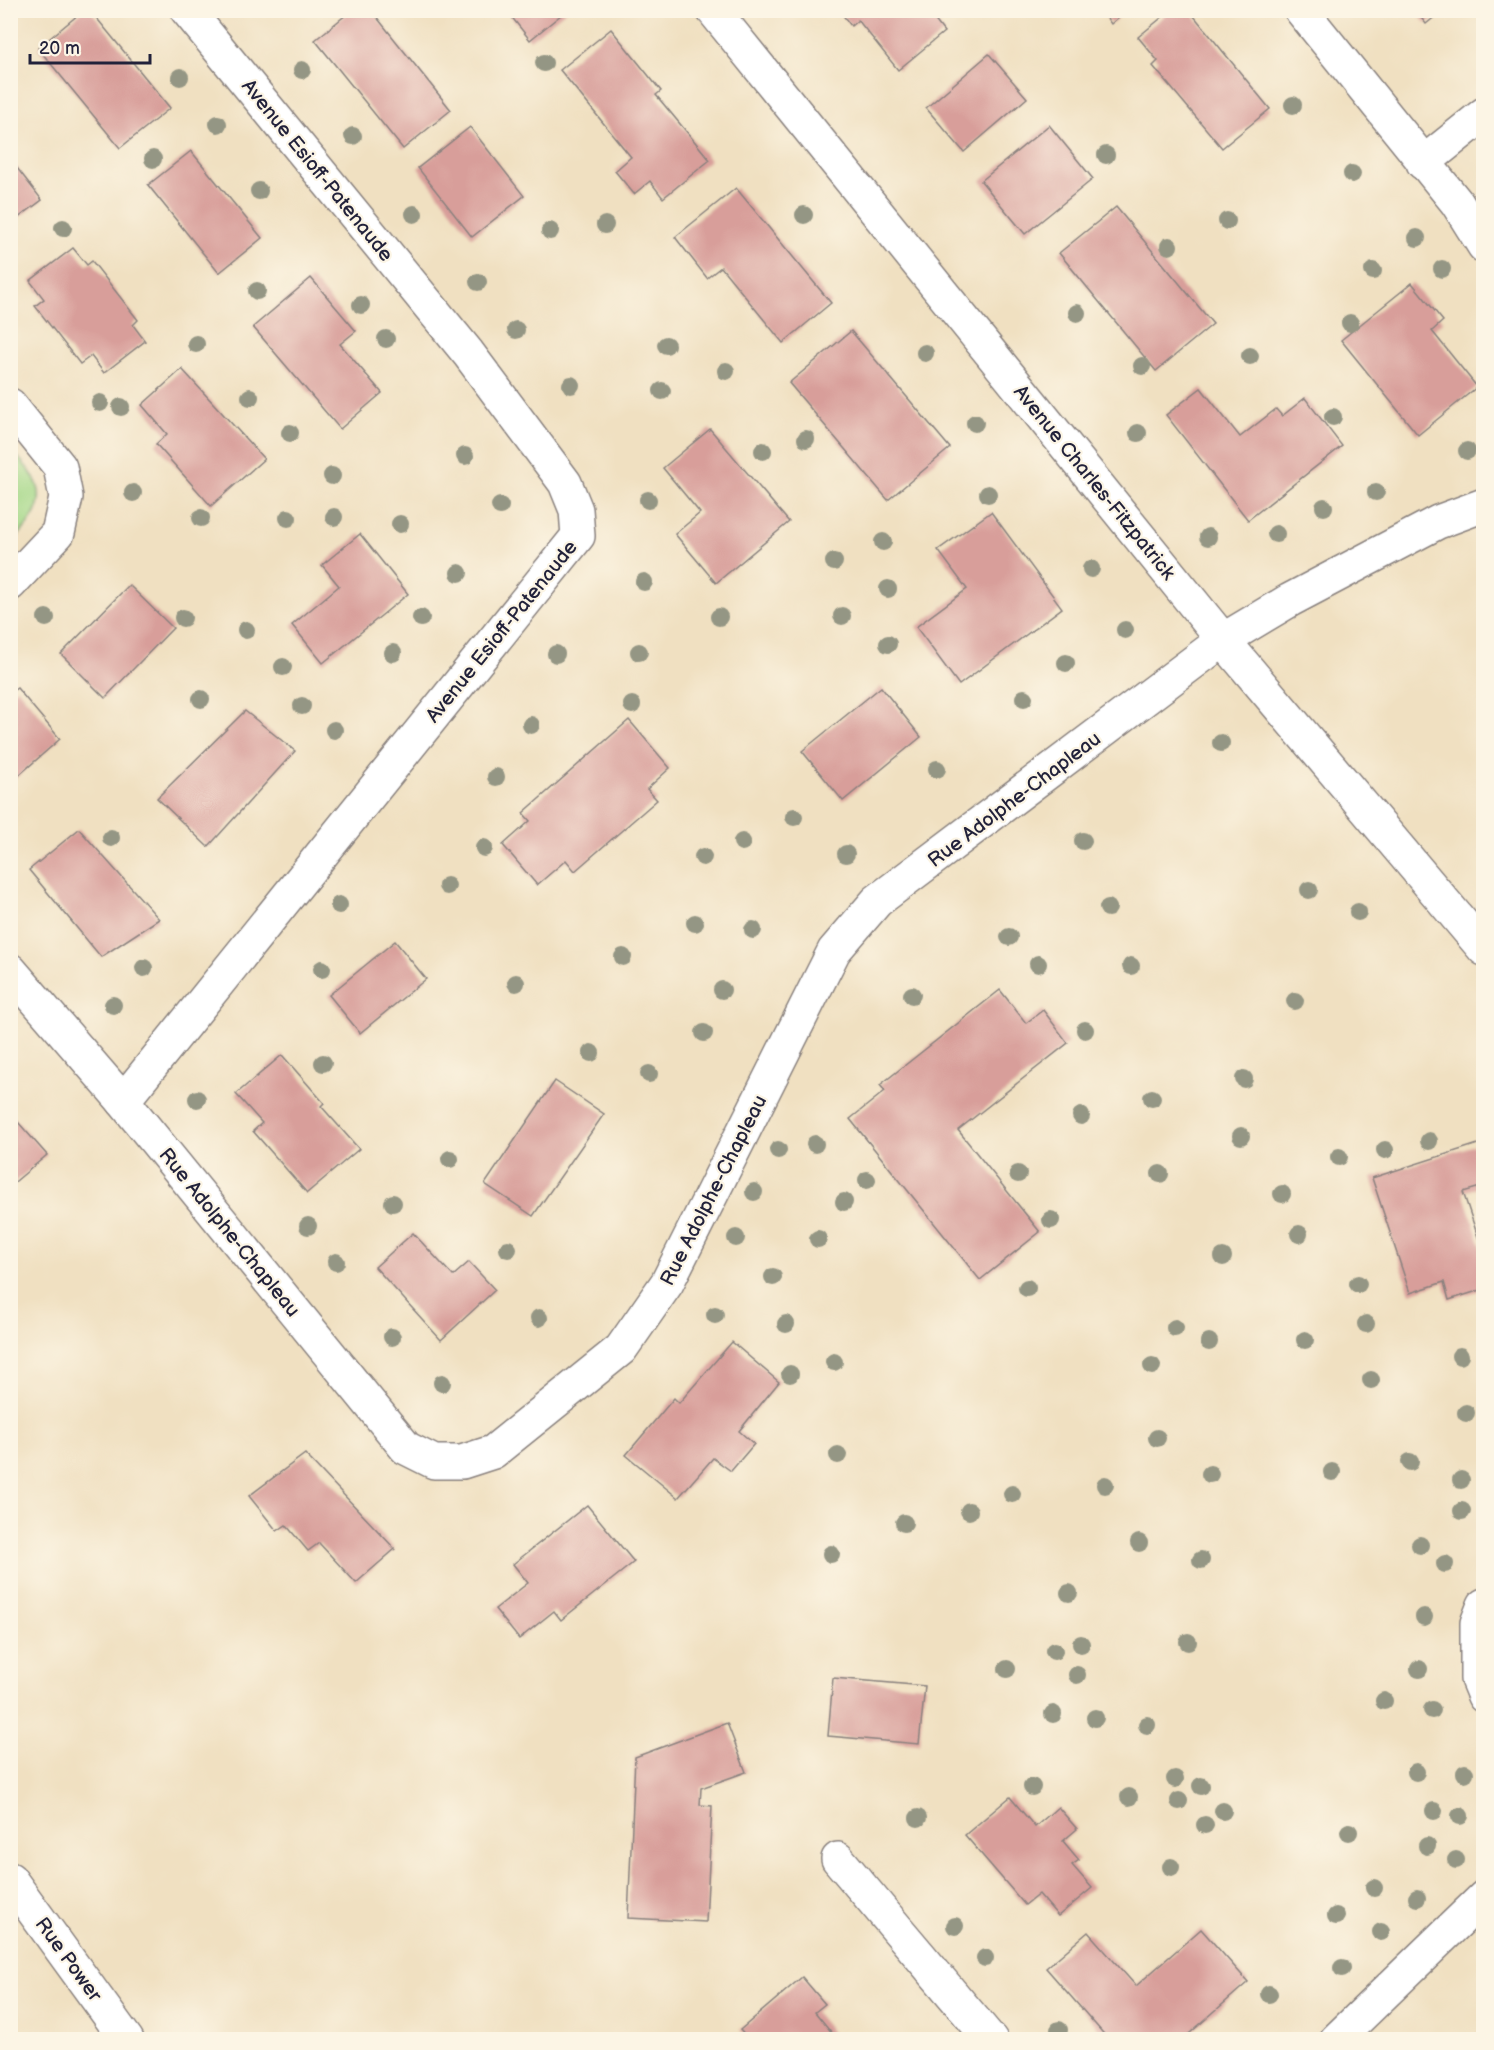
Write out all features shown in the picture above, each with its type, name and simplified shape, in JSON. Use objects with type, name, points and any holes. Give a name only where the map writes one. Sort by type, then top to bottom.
[{"type":"street","name":"Avenue Esioff-Patenaude","points":[[123,1101],[578,536],[576,510],[565,483],[468,353],[187,10]]},
{"type":"street","name":"Avenue Charles-Fitzpatrick","points":[[713,10],[1223,640],[1484,949]]},
{"type":"street","points":[[1301,10],[1457,203],[1484,246]]},
{"type":"street","points":[[1423,163],[1484,114]]},
{"type":"street","points":[[10,405],[60,467],[66,497],[58,533],[10,584]]},
{"type":"street","name":"Rue Adolphe-Chapleau","points":[[10,970],[123,1101],[406,1448],[434,1462],[462,1462],[493,1452],[621,1349],[667,1283],[834,951],[877,901],[1181,674],[1223,640],[1290,600],[1438,522],[1484,505]]},
{"type":"street","points":[[1484,1605],[1477,1623],[1477,1679],[1484,1696]]},
{"type":"street","points":[[838,1859],[991,2040]]},
{"type":"street","name":"Rue Power","points":[[10,1879],[127,2040]]},
{"type":"street","points":[[1336,2040],[1484,1897]]},
{"type":"green space","points":[[10,448],[33,477],[39,495],[39,503],[32,518],[11,544]]},
{"type":"building","points":[[84,10],[90,10],[170,108],[120,148],[38,48]]},
{"type":"building","points":[[352,10],[371,10],[451,110],[403,149],[315,40]]},
{"type":"building","points":[[506,10],[567,10],[530,40]]},
{"type":"building","points":[[839,10],[927,10],[944,32],[898,70],[858,20],[851,26]]},
{"type":"building","points":[[1101,10],[1127,10],[1111,24]]},
{"type":"building","points":[[1171,10],[1189,10],[1270,109],[1222,148],[1153,66],[1158,61],[1138,37]]},
{"type":"building","points":[[1415,10],[1443,10],[1426,24]]},
{"type":"building","points":[[611,29],[661,91],[656,95],[710,160],[663,198],[650,181],[634,194],[615,171],[631,157],[560,70]]},
{"type":"building","points":[[989,54],[1027,98],[964,152],[926,108]]},
{"type":"building","points":[[1049,125],[1093,179],[1025,234],[981,181]]},
{"type":"building","points":[[470,127],[524,196],[472,237],[418,168]]},
{"type":"building","points":[[191,151],[262,238],[219,273],[148,185]]},
{"type":"building","points":[[10,159],[42,200],[10,224]]},
{"type":"building","points":[[736,188],[831,303],[783,343],[721,267],[707,278],[675,237]]},
{"type":"building","points":[[1116,207],[1213,324],[1156,371],[1059,253]]},
{"type":"building","points":[[73,248],[87,265],[92,261],[138,320],[133,325],[145,341],[104,373],[91,356],[80,364],[35,306],[44,299],[30,281]]},
{"type":"building","points":[[311,278],[356,331],[340,344],[382,393],[340,429],[253,327]]},
{"type":"building","points":[[1412,283],[1443,321],[1432,331],[1477,387],[1418,435],[1341,340]]},
{"type":"building","points":[[851,331],[950,448],[888,500],[789,383]]},
{"type":"building","points":[[182,369],[264,459],[211,506],[156,444],[167,434],[142,405]]},
{"type":"building","points":[[1201,388],[1240,437],[1276,409],[1282,416],[1305,398],[1342,446],[1248,520],[1166,415]]},
{"type":"building","points":[[710,429],[789,522],[716,583],[675,534],[700,513],[663,468]]},
{"type":"building","points":[[991,512],[1062,608],[959,685],[916,627],[967,589],[938,550]]},
{"type":"building","points":[[360,534],[408,594],[323,663],[292,625],[339,586],[322,565]]},
{"type":"building","points":[[129,585],[173,628],[105,698],[61,654]]},
{"type":"building","points":[[881,687],[921,737],[843,801],[802,751]]},
{"type":"building","points":[[17,688],[60,739],[10,783],[10,693]]},
{"type":"building","points":[[245,711],[295,751],[208,847],[157,798]]},
{"type":"building","points":[[629,720],[670,768],[647,789],[657,800],[575,871],[566,860],[537,885],[503,845],[530,821],[523,813]]},
{"type":"building","points":[[79,829],[159,919],[101,957],[29,870]]},
{"type":"building","points":[[395,941],[426,979],[360,1033],[329,995]]},
{"type":"building","points":[[1000,990],[1026,1023],[1043,1010],[1068,1043],[958,1130],[1040,1232],[980,1280],[850,1119],[885,1091],[880,1085]]},
{"type":"building","points":[[282,1055],[324,1103],[321,1106],[359,1149],[307,1193],[253,1131],[262,1123],[236,1094]]},
{"type":"building","points":[[555,1081],[604,1114],[533,1216],[485,1184]]},
{"type":"building","points":[[10,1113],[47,1155],[10,1186]]},
{"type":"building","points":[[1484,1142],[1484,1186],[1463,1192],[1484,1255],[1484,1289],[1449,1300],[1444,1282],[1410,1293],[1372,1178]]},
{"type":"building","points":[[413,1233],[453,1276],[469,1262],[495,1290],[441,1340],[375,1267]]},
{"type":"building","points":[[732,1342],[779,1382],[739,1431],[754,1444],[731,1471],[713,1458],[678,1498],[626,1455],[674,1398],[679,1403]]},
{"type":"building","points":[[305,1454],[395,1549],[356,1583],[319,1543],[308,1551],[286,1525],[277,1531],[249,1496]]},
{"type":"building","points":[[587,1505],[634,1562],[561,1620],[554,1611],[519,1639],[495,1609],[528,1583],[513,1564]]},
{"type":"building","points":[[833,1678],[925,1686],[919,1744],[828,1736]]},
{"type":"building","points":[[727,1723],[746,1772],[701,1788],[700,1805],[712,1806],[706,1922],[628,1918],[635,1757]]},
{"type":"building","points":[[1010,1797],[1035,1827],[1058,1807],[1077,1829],[1063,1841],[1079,1860],[1072,1865],[1092,1888],[1058,1916],[1039,1894],[1025,1905],[965,1835]]},
{"type":"building","points":[[1201,1929],[1248,1982],[1182,2040],[1109,2040],[1046,1968],[1088,1932],[1136,1986]]},
{"type":"building","points":[[802,1977],[825,2004],[815,2012],[838,2040],[749,2040],[740,2030]]}]
